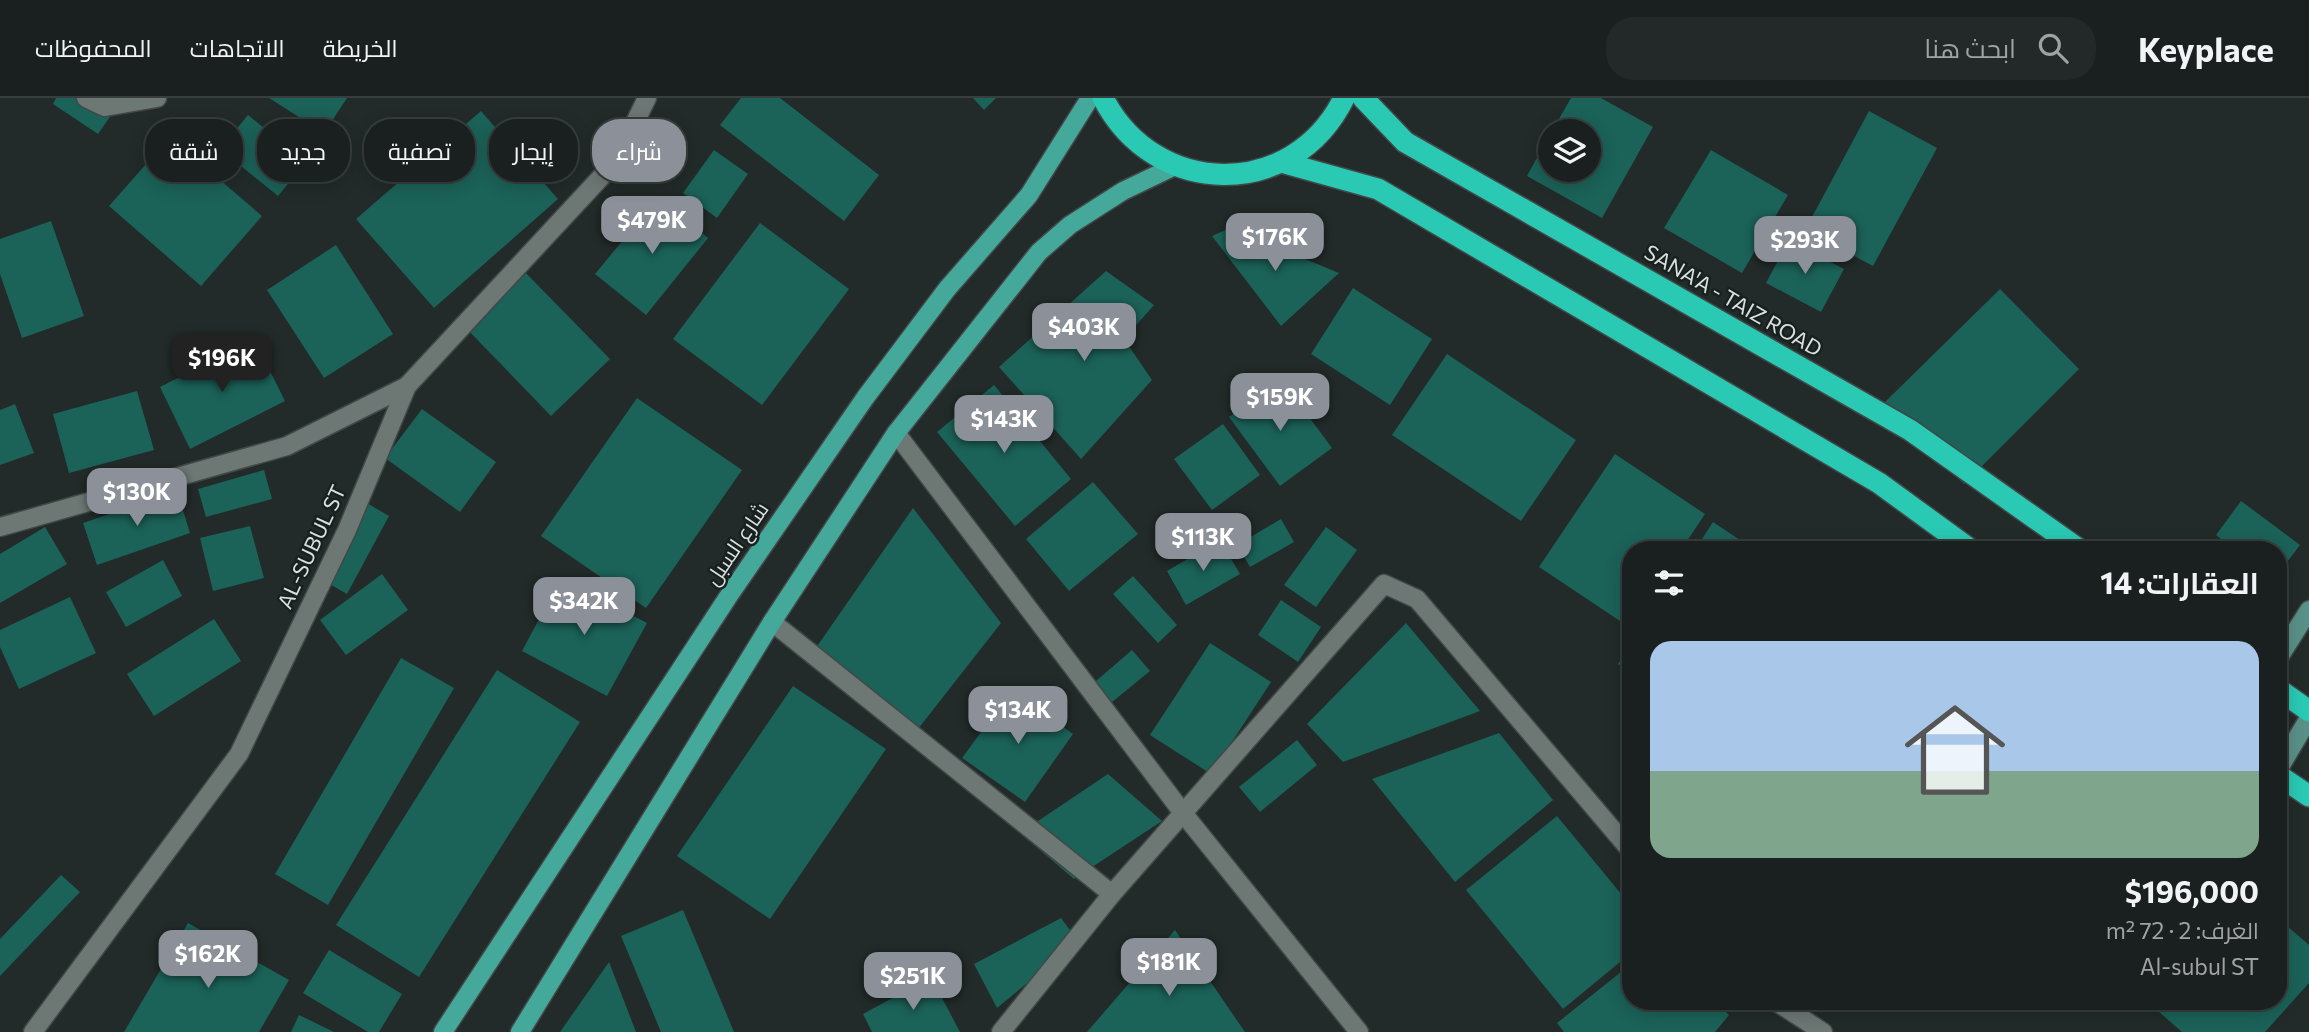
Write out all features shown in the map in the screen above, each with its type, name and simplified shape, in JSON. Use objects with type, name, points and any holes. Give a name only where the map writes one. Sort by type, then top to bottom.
[{"type":"highway","points":[[1103,98],[1115,120],[1142,148],[1175,166],[1210,174],[1247,173],[1281,162],[1312,142],[1335,116],[1344,98]]},
{"type":"highway","name":"SANA'A - TAIZ ROAD","points":[[1363,98],[1405,142],[1910,430],[2067,541]]},
{"type":"highway","points":[[1281,162],[1378,188],[1879,483],[1959,541]]},
{"type":"highway","points":[[2287,695],[2309,711]]},
{"type":"highway","points":[[2287,779],[2309,796]]},
{"type":"main road","name":"شارع السبل","points":[[443,1032],[728,597],[865,398],[947,289],[1029,195],[1090,98]]},
{"type":"main road","points":[[520,1032],[772,622],[896,433],[1039,252],[1070,225],[1123,191],[1175,166]]},
{"type":"street","points":[[86,98],[106,107],[158,98]]},
{"type":"street","name":"AL-SUBUL ST","points":[[33,1032],[239,754],[347,530],[407,386],[616,161],[648,98]]},
{"type":"street","points":[[0,527],[287,446],[407,386]]},
{"type":"street","points":[[896,433],[1183,813],[1359,1032]]},
{"type":"street","points":[[1001,1032],[1111,894],[1384,584],[1417,599],[1622,840]]},
{"type":"street","points":[[2287,645],[2309,610]]},
{"type":"street","points":[[772,622],[1111,894]]},
{"type":"street","points":[[2287,756],[2309,718]]},
{"type":"street","points":[[1789,1010],[1823,1032]]},
{"type":"building","points":[[56,98],[123,98],[98,134],[53,104]]},
{"type":"building","points":[[269,98],[347,98],[333,119],[302,119]]},
{"type":"building","points":[[741,98],[780,98],[879,175],[844,221],[720,125]]},
{"type":"building","points":[[973,98],[996,98],[984,110]]},
{"type":"building","points":[[1571,98],[1601,98],[1653,127],[1602,218],[1527,176],[1538,156],[1538,182],[1601,182],[1601,119],[1559,119]]},
{"type":"building","points":[[481,111],[489,120],[489,182],[543,182],[558,199],[434,308],[356,219],[399,182],[475,182],[475,119],[472,119]]},
{"type":"building","points":[[1869,111],[1937,148],[1873,266],[1805,230]]},
{"type":"building","points":[[248,115],[257,122],[257,179],[243,168],[243,121]]},
{"type":"building","points":[[714,150],[748,174],[717,218],[683,193]]},
{"type":"building","points":[[1711,150],[1788,195],[1742,273],[1664,228]]},
{"type":"building","points":[[145,165],[145,182],[222,182],[262,216],[201,286],[109,206]]},
{"type":"building","points":[[261,182],[290,182],[278,196]]},
{"type":"building","points":[[658,198],[708,238],[646,315],[595,274]]},
{"type":"building","points":[[51,221],[84,316],[22,338],[0,274],[0,239]]},
{"type":"building","points":[[760,223],[849,289],[762,405],[673,339]]},
{"type":"building","points":[[1230,228],[1339,273],[1281,326],[1212,236]]},
{"type":"building","points":[[1789,240],[1844,269],[1821,312],[1766,283]]},
{"type":"building","points":[[336,245],[393,334],[324,378],[267,290]]},
{"type":"building","points":[[521,268],[610,359],[551,416],[463,325]]},
{"type":"building","points":[[1106,271],[1154,305],[1124,339],[1152,380],[1081,459],[999,367]]},
{"type":"building","points":[[1353,288],[1432,339],[1390,405],[1311,354]]},
{"type":"building","points":[[2000,289],[2079,369],[1964,484],[1884,403]]},
{"type":"building","points":[[254,339],[285,401],[190,449],[160,387]]},
{"type":"building","points":[[1447,354],[1576,440],[1521,521],[1392,435]]},
{"type":"building","points":[[1281,379],[1332,448],[1280,486],[1229,417]]},
{"type":"building","points":[[994,385],[1071,479],[1015,526],[937,432]]},
{"type":"building","points":[[137,391],[154,450],[69,473],[53,414]]},
{"type":"building","points":[[637,398],[742,470],[646,608],[541,536]]},
{"type":"building","points":[[15,404],[34,453],[0,465],[0,410]]},
{"type":"building","points":[[422,409],[496,462],[460,512],[385,458]]},
{"type":"building","points":[[1223,424],[1260,475],[1212,510],[1174,459]]},
{"type":"building","points":[[1615,454],[1705,514],[1687,541],[1622,541],[1622,622],[1539,567]]},
{"type":"building","points":[[264,470],[272,499],[206,517],[198,489]]},
{"type":"building","points":[[1093,482],[1138,534],[1069,591],[1026,539]]},
{"type":"building","points":[[177,491],[190,533],[97,565],[83,523]]},
{"type":"building","points":[[360,499],[389,516],[347,594],[317,577]]},
{"type":"building","points":[[2241,501],[2300,545],[2287,562],[2287,541],[2224,541],[2216,535]]},
{"type":"building","points":[[913,508],[1001,623],[918,729],[811,655]]},
{"type":"building","points":[[1281,519],[1294,542],[1250,567],[1237,545]]},
{"type":"building","points":[[1713,522],[1742,541],[1701,541]]},
{"type":"building","points":[[250,526],[264,578],[213,591],[200,538]]},
{"type":"building","points":[[45,527],[67,564],[0,603],[0,554]]},
{"type":"building","points":[[1326,527],[1357,550],[1316,607],[1284,585]]},
{"type":"building","points":[[1220,540],[1240,574],[1186,605],[1167,571]]},
{"type":"building","points":[[163,560],[182,596],[126,627],[106,592]]},
{"type":"building","points":[[382,574],[408,610],[346,655],[320,620]]},
{"type":"building","points":[[1133,576],[1177,625],[1158,643],[1113,594]]},
{"type":"building","points":[[561,578],[647,623],[607,696],[522,651]]},
{"type":"building","points":[[70,597],[96,653],[19,689],[0,647],[0,630]]},
{"type":"building","points":[[1281,600],[1321,627],[1298,662],[1258,635]]},
{"type":"building","points":[[214,619],[241,661],[154,716],[127,674]]},
{"type":"building","points":[[1406,623],[1480,711],[1343,762],[1307,724]]},
{"type":"building","points":[[1210,643],[1271,682],[1211,774],[1150,735]]},
{"type":"building","points":[[1132,650],[1150,671],[1106,707],[1089,687]]},
{"type":"building","points":[[401,658],[454,688],[328,905],[275,874]]},
{"type":"building","points":[[497,670],[580,722],[419,977],[336,925]]},
{"type":"building","points":[[793,686],[886,749],[770,919],[677,856]]},
{"type":"building","points":[[1012,690],[1073,734],[1025,802],[962,758]]},
{"type":"building","points":[[1499,733],[1553,800],[1455,882],[1372,779]]},
{"type":"building","points":[[1297,740],[1317,765],[1260,812],[1239,787]]},
{"type":"building","points":[[1108,774],[1162,821],[1074,879],[1020,833]]},
{"type":"building","points":[[1557,816],[1622,895],[1622,960],[1563,1009],[1466,890]]},
{"type":"building","points":[[61,875],[80,892],[0,976],[0,939]]},
{"type":"building","points":[[683,910],[734,1032],[661,1032],[621,936]]},
{"type":"building","points":[[1061,918],[1078,941],[997,1008],[974,964]]},
{"type":"building","points":[[188,923],[289,980],[259,1032],[124,1032]]},
{"type":"building","points":[[2287,926],[2309,945],[2309,983],[2287,1008]]},
{"type":"building","points":[[1175,930],[1245,1032],[1087,1032]]},
{"type":"building","points":[[329,950],[402,994],[379,1032],[368,1032],[303,993]]},
{"type":"building","points":[[609,962],[636,1032],[560,1032]]},
{"type":"building","points":[[1622,971],[1622,1010],[1724,1010],[1729,1015],[1715,1032],[1564,1032],[1557,1023]]},
{"type":"building","points":[[931,977],[960,1032],[872,1032],[863,1014]]},
{"type":"building","points":[[2157,1010],[2285,1010],[2265,1032],[2182,1032]]},
{"type":"building","points":[[299,1015],[334,1032],[291,1032]]}]
